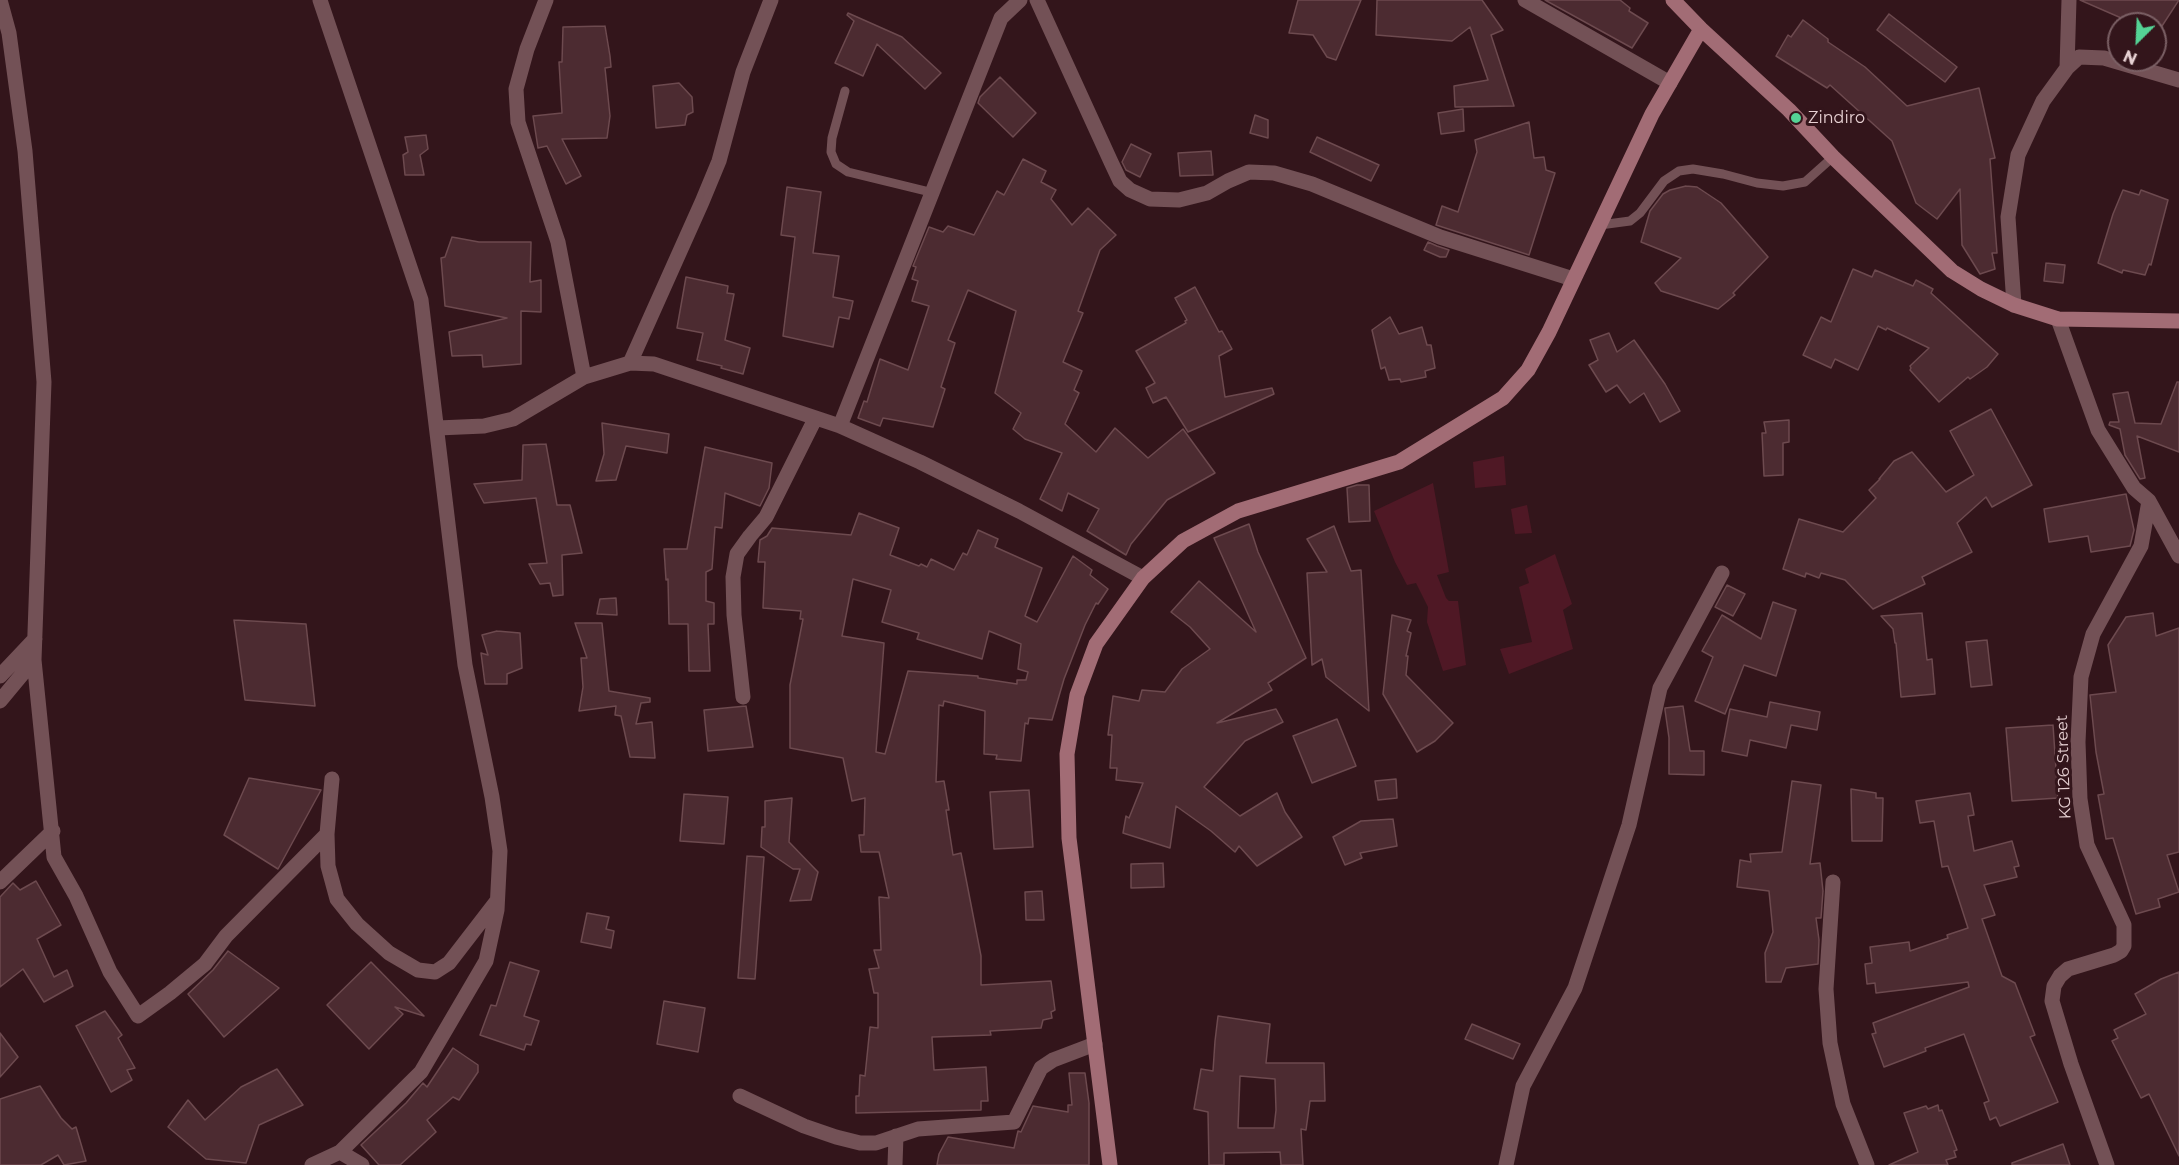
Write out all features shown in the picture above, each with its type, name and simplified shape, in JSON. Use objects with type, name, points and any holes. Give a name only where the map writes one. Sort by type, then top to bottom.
[{"type":"main road","points":[[1675,1],[1701,29],[1789,110],[1833,157],[1952,271],[1981,289],[2014,304],[2058,319],[2179,321]]},
{"type":"main road","points":[[1110,1165],[1069,838],[1067,754],[1077,695],[1096,644],[1143,578],[1183,541],[1238,511],[1399,462],[1503,398],[1528,370],[1549,332],[1652,114],[1701,29]]},
{"type":"street","points":[[0,0],[9,33],[25,151],[44,382],[34,660],[54,857],[76,896],[110,972],[138,1016],[205,964],[226,936],[327,834]]},
{"type":"street","points":[[312,1165],[340,1152],[420,1072],[486,961],[498,900],[500,851],[492,797],[465,665],[421,300],[320,0]]},
{"type":"street","points":[[546,0],[527,49],[516,89],[518,122],[558,242],[584,376]]},
{"type":"street","points":[[630,363],[719,161],[743,72],[771,0]]},
{"type":"street","points":[[840,426],[930,192],[1001,18],[1020,0]]},
{"type":"street","points":[[1037,0],[1120,181],[1130,190],[1150,199],[1179,200],[1207,193],[1249,172],[1274,173],[1312,184],[1440,237],[1573,279]]},
{"type":"street","points":[[1525,0],[1670,83]]},
{"type":"street","points":[[2067,68],[2069,0]]},
{"type":"street","points":[[2014,304],[2008,217],[2018,155],[2043,101],[2067,68],[2079,57],[2104,58],[2179,81]]},
{"type":"street","points":[[2058,319],[2098,430],[2134,488],[2149,501],[2179,556]]},
{"type":"street","points":[[438,428],[484,426],[513,419],[584,376],[630,363],[654,364],[840,426],[1019,511],[1143,578]]},
{"type":"street","points":[[743,697],[734,615],[733,577],[737,554],[766,517],[815,419]]},
{"type":"street","name":"KG 126 Street","points":[[2107,1165],[2070,1064],[2052,1001],[2054,986],[2060,975],[2068,969],[2114,955],[2124,946],[2124,925],[2087,845],[2080,799],[2078,742],[2081,677],[2093,634],[2141,546],[2149,501]]},
{"type":"street","points":[[1506,1165],[1523,1086],[1575,988],[1629,825],[1660,688],[1722,573]]},
{"type":"street","points":[[0,676],[35,639]]},
{"type":"street","points":[[0,701],[34,660]]},
{"type":"street","points":[[332,779],[327,834],[328,866],[337,899],[357,924],[389,953],[418,970],[435,972],[449,963],[498,900]]},
{"type":"street","points":[[0,882],[53,831]]},
{"type":"street","points":[[1833,882],[1826,989],[1830,1043],[1843,1104],[1867,1165]]},
{"type":"street","points":[[740,1096],[804,1126],[860,1143],[876,1143],[918,1129],[1014,1122],[1041,1068],[1053,1060],[1095,1044]]},
{"type":"street","points":[[896,1136],[896,1165]]},
{"type":"street","points":[[340,1152],[362,1165]]},
{"type":"lane","points":[[846,91],[832,138],[831,152],[836,164],[848,172],[930,192]]},
{"type":"lane","points":[[1600,225],[1630,220],[1640,213],[1664,182],[1679,171],[1693,169],[1757,183],[1783,186],[1805,182],[1833,157]]},
{"type":"shaded area","points":[[1504,456],[1506,485],[1475,488],[1473,462]]},
{"type":"shaded area","points":[[1433,483],[1449,572],[1437,575],[1446,598],[1449,601],[1458,601],[1466,665],[1443,671],[1427,622],[1428,607],[1416,583],[1407,585],[1374,511]]},
{"type":"shaded area","points":[[1527,505],[1532,533],[1515,534],[1511,509]]},
{"type":"shaded area","points":[[1555,554],[1572,604],[1563,610],[1573,649],[1509,674],[1500,649],[1532,642],[1519,587],[1529,583],[1525,569]]},
{"type":"building","points":[[1298,0],[1361,0],[1336,60],[1327,57],[1313,35],[1289,33]]},
{"type":"building","points":[[1377,0],[1482,0],[1503,30],[1491,35],[1514,106],[1455,107],[1454,86],[1488,80],[1470,27],[1452,41],[1376,35]]},
{"type":"building","points":[[1545,0],[1620,0],[1630,8],[1629,11],[1648,23],[1632,48]]},
{"type":"building","points":[[2080,0],[2179,0],[2167,18],[2167,12],[2108,12]]},
{"type":"building","points":[[848,13],[902,37],[941,73],[925,89],[877,44],[863,76],[835,63],[854,21],[847,15]]},
{"type":"building","points":[[1889,14],[1957,67],[1945,82],[1877,30]]},
{"type":"building","points":[[1803,20],[1828,39],[1828,42],[1865,67],[1907,106],[1979,88],[1995,158],[1990,159],[1997,253],[1992,253],[1995,269],[1980,274],[1962,245],[1960,189],[1937,219],[1916,203],[1892,141],[1830,85],[1827,88],[1776,56],[1788,35],[1791,37]]},
{"type":"building","points":[[605,26],[611,67],[605,68],[610,116],[607,138],[562,139],[581,176],[566,184],[547,146],[538,148],[533,116],[562,113],[559,62],[562,62],[563,27]]},
{"type":"building","points":[[1000,77],[1036,113],[1013,137],[978,103],[980,97]]},
{"type":"building","points":[[679,83],[692,97],[693,112],[687,115],[685,125],[656,128],[653,86]]},
{"type":"building","points":[[1463,109],[1464,131],[1441,134],[1438,113]]},
{"type":"building","points":[[1255,115],[1268,120],[1268,138],[1250,133]]},
{"type":"building","points":[[1529,122],[1534,158],[1544,157],[1546,170],[1555,173],[1529,255],[1436,225],[1442,206],[1458,212],[1477,152],[1475,140]]},
{"type":"building","points":[[426,135],[428,149],[420,155],[424,175],[405,175],[403,155],[408,152],[405,137]]},
{"type":"building","points":[[1317,137],[1379,165],[1371,181],[1310,152]]},
{"type":"building","points":[[1131,144],[1151,154],[1140,177],[1126,170],[1122,162]]},
{"type":"building","points":[[1211,151],[1213,175],[1180,176],[1178,153]]},
{"type":"building","points":[[1023,159],[1046,171],[1041,182],[1056,190],[1051,199],[1072,225],[1088,208],[1116,235],[1100,250],[1078,311],[1083,313],[1063,362],[1082,371],[1074,390],[1079,393],[1065,424],[1096,452],[1115,428],[1148,458],[1183,429],[1215,473],[1167,500],[1131,544],[1126,555],[1087,531],[1099,509],[1068,493],[1062,511],[1040,499],[1062,453],[1025,439],[1013,429],[1021,413],[995,393],[1016,311],[968,290],[948,340],[955,343],[941,387],[945,389],[933,427],[883,418],[880,426],[858,418],[864,401],[867,402],[880,359],[908,370],[929,306],[912,301],[918,281],[912,279],[916,267],[913,266],[929,227],[943,232],[948,226],[974,235],[997,191],[1004,195]]},
{"type":"building","points":[[1686,186],[1697,187],[1721,203],[1768,257],[1733,293],[1735,295],[1718,309],[1661,291],[1655,283],[1681,258],[1641,242],[1650,211],[1663,194]]},
{"type":"building","points":[[787,187],[821,192],[813,253],[839,256],[833,297],[853,301],[849,319],[839,317],[833,347],[783,336],[795,237],[781,235]]},
{"type":"building","points":[[2123,190],[2139,195],[2141,190],[2168,200],[2151,265],[2149,264],[2145,275],[2123,270],[2122,273],[2098,263]]},
{"type":"building","points":[[452,237],[479,242],[531,242],[530,282],[541,280],[541,312],[521,311],[521,364],[483,367],[482,355],[452,356],[449,332],[507,318],[445,306],[441,258],[445,257]]},
{"type":"building","points":[[1428,242],[1449,250],[1446,257],[1440,257],[1424,250]]},
{"type":"building","points":[[2046,263],[2065,265],[2063,283],[2044,281]]},
{"type":"building","points":[[1853,269],[1872,277],[1875,270],[1913,286],[1916,280],[1933,289],[1931,293],[1998,354],[1987,367],[1970,379],[1968,377],[1939,402],[1910,370],[1910,366],[1929,348],[1887,328],[1886,330],[1878,326],[1858,370],[1835,359],[1831,368],[1803,355],[1821,317],[1831,322]]},
{"type":"building","points":[[686,277],[728,286],[727,293],[734,294],[725,340],[750,348],[743,374],[697,360],[703,333],[677,328]]},
{"type":"building","points":[[1195,287],[1219,332],[1222,331],[1232,349],[1219,356],[1225,397],[1272,388],[1274,394],[1188,432],[1166,397],[1153,403],[1146,388],[1155,383],[1136,351],[1186,323],[1187,320],[1175,298]]},
{"type":"building","points":[[1390,317],[1399,334],[1422,327],[1427,345],[1431,345],[1435,368],[1425,371],[1426,377],[1401,382],[1400,379],[1389,380],[1385,367],[1381,369],[1372,330]]},
{"type":"building","points":[[1609,333],[1617,352],[1634,340],[1665,384],[1680,411],[1660,422],[1644,393],[1630,403],[1617,385],[1606,392],[1589,365],[1598,360],[1590,340]]},
{"type":"building","points":[[2177,382],[2179,382],[2179,452],[2137,436],[2145,478],[2140,479],[2125,455],[2120,429],[2109,425],[2110,422],[2119,422],[2113,394],[2128,392],[2135,423],[2161,424]]},
{"type":"building","points":[[1991,409],[2032,485],[1992,507],[1986,497],[1957,523],[1972,552],[1922,577],[1925,584],[1873,609],[1845,580],[1821,573],[1819,578],[1806,573],[1805,577],[1783,569],[1799,519],[1843,532],[1876,498],[1869,490],[1894,461],[1912,452],[1946,492],[1974,475],[1950,431]]},
{"type":"building","points":[[1789,420],[1789,442],[1783,443],[1783,475],[1764,476],[1762,433],[1766,433],[1764,422]]},
{"type":"building","points":[[602,423],[669,434],[667,453],[626,446],[616,480],[596,481],[604,454]]},
{"type":"building","points":[[546,444],[557,505],[570,505],[582,553],[562,555],[563,595],[553,596],[550,583],[540,584],[529,564],[547,563],[536,498],[484,503],[474,484],[522,480],[523,445]]},
{"type":"building","points":[[705,447],[772,463],[769,488],[760,506],[725,493],[722,528],[715,527],[712,569],[706,572],[706,601],[714,603],[714,624],[708,624],[710,671],[689,671],[688,624],[669,624],[668,579],[666,580],[664,549],[687,549]]},
{"type":"building","points":[[1369,485],[1370,521],[1349,522],[1347,488]]},
{"type":"building","points":[[2126,494],[2134,530],[2130,546],[2091,552],[2088,536],[2049,542],[2044,509]]},
{"type":"building","points":[[859,513],[899,528],[890,555],[927,567],[931,559],[954,570],[963,553],[967,555],[978,530],[998,539],[995,547],[1042,568],[1025,616],[1037,622],[1073,556],[1092,570],[1090,575],[1108,589],[1098,604],[1096,603],[1085,625],[1064,679],[1052,720],[1029,718],[1028,724],[1025,723],[1021,761],[996,759],[997,755],[984,754],[985,711],[944,701],[943,706],[939,705],[936,782],[944,781],[953,855],[961,853],[981,956],[981,985],[1051,981],[1055,1010],[1051,1012],[1052,1018],[1043,1020],[1041,1028],[990,1031],[991,1035],[932,1037],[934,1070],[986,1067],[988,1101],[981,1101],[981,1110],[856,1113],[860,1075],[865,1076],[870,1027],[878,1028],[878,993],[874,993],[869,969],[879,968],[874,950],[881,950],[879,897],[889,898],[879,852],[861,852],[859,835],[864,835],[865,798],[852,801],[843,758],[790,748],[790,685],[803,619],[800,619],[801,611],[763,608],[765,562],[758,562],[760,540],[767,536],[772,528],[851,535]],"holes":[[[853,579],[891,590],[882,622],[919,633],[917,639],[982,659],[989,631],[1021,644],[1018,669],[1028,672],[1026,680],[1017,680],[1017,684],[978,678],[978,676],[908,671],[885,754],[876,752],[884,643],[842,636]]]},
{"type":"building","points":[[1249,524],[1258,552],[1306,658],[1268,683],[1272,690],[1217,723],[1276,709],[1283,722],[1245,741],[1204,787],[1240,816],[1277,793],[1285,812],[1302,837],[1257,866],[1239,846],[1235,852],[1211,831],[1176,806],[1170,848],[1123,833],[1126,816],[1129,818],[1143,783],[1116,780],[1117,768],[1110,768],[1112,735],[1108,735],[1113,696],[1139,701],[1142,690],[1165,692],[1182,669],[1210,649],[1190,627],[1171,612],[1199,581],[1256,632],[1214,538]]},
{"type":"building","points":[[1334,526],[1351,571],[1361,570],[1369,711],[1326,677],[1322,659],[1312,665],[1307,573],[1327,572],[1307,539]]},
{"type":"building","points":[[1727,585],[1745,594],[1733,616],[1715,607]]},
{"type":"building","points":[[616,598],[617,615],[597,614],[600,599]]},
{"type":"building","points":[[1773,602],[1796,610],[1776,676],[1744,665],[1725,714],[1695,701],[1713,657],[1702,651],[1722,615],[1761,639]]},
{"type":"building","points":[[1922,613],[1927,660],[1932,659],[1935,694],[1901,697],[1893,629],[1881,616]]},
{"type":"building","points":[[2153,613],[2156,636],[2179,628],[2179,852],[2167,855],[2179,892],[2158,899],[2160,907],[2136,914],[2113,838],[2106,839],[2098,795],[2104,794],[2096,752],[2090,695],[2116,692],[2108,645],[2126,617]]},
{"type":"building","points":[[1392,615],[1411,620],[1407,631],[1411,633],[1406,656],[1408,656],[1406,675],[1453,723],[1435,741],[1417,752],[1383,694]]},
{"type":"building","points":[[234,620],[306,624],[315,706],[245,700]]},
{"type":"building","points":[[575,623],[602,623],[609,691],[650,698],[650,702],[641,703],[636,724],[652,722],[655,758],[630,757],[621,716],[615,715],[616,706],[579,711],[583,687],[581,658],[587,658]]},
{"type":"building","points":[[497,631],[520,633],[522,668],[507,674],[507,684],[485,684],[481,653],[488,655],[482,635]]},
{"type":"building","points":[[1987,640],[1992,685],[1971,687],[1966,642]]},
{"type":"building","points":[[1770,702],[1820,712],[1817,730],[1791,725],[1786,748],[1750,740],[1747,756],[1722,751],[1730,709],[1767,717]]},
{"type":"building","points":[[746,706],[753,747],[708,751],[704,710]]},
{"type":"building","points":[[1683,706],[1690,751],[1704,751],[1704,775],[1669,774],[1669,738],[1665,708]]},
{"type":"building","points":[[1337,719],[1356,766],[1312,783],[1293,736]]},
{"type":"building","points":[[2053,725],[2058,798],[2012,801],[2006,728]]},
{"type":"building","points":[[249,778],[321,790],[278,869],[224,835]]},
{"type":"building","points":[[1396,779],[1397,798],[1378,800],[1375,781]]},
{"type":"building","points":[[1792,781],[1821,785],[1810,864],[1820,863],[1823,891],[1821,918],[1816,918],[1819,940],[1818,964],[1786,968],[1781,982],[1766,982],[1765,953],[1773,932],[1769,891],[1737,887],[1740,860],[1751,862],[1750,854],[1782,852]]},
{"type":"building","points":[[1851,789],[1876,793],[1876,798],[1883,798],[1882,841],[1852,841]]},
{"type":"building","points":[[1029,790],[1033,847],[994,849],[990,792]]},
{"type":"building","points":[[1970,793],[1974,815],[1968,816],[1974,851],[2012,841],[2019,866],[2014,867],[2017,877],[1984,885],[1995,915],[1982,919],[2002,976],[2015,983],[2035,1035],[2030,1037],[2058,1102],[2000,1126],[1996,1117],[1990,1120],[1984,1103],[1989,1101],[1964,1034],[1925,1048],[1926,1051],[1884,1067],[1872,1034],[1876,1033],[1873,1023],[1969,987],[1968,982],[1876,993],[1875,983],[1867,984],[1865,964],[1872,963],[1870,947],[1909,942],[1910,951],[1948,938],[1947,935],[1968,928],[1948,866],[1942,867],[1934,821],[1920,823],[1916,801]]},
{"type":"building","points":[[684,794],[728,797],[724,844],[680,841]]},
{"type":"building","points":[[792,798],[789,842],[818,872],[811,900],[790,901],[800,869],[793,869],[761,847],[762,827],[765,827],[765,801]]},
{"type":"building","points":[[1393,819],[1397,846],[1360,853],[1362,858],[1345,865],[1333,837],[1361,821]]},
{"type":"building","points":[[747,856],[764,857],[755,979],[738,978]]},
{"type":"building","points":[[1163,863],[1164,887],[1131,888],[1131,864]]},
{"type":"building","points":[[36,881],[61,925],[37,939],[54,977],[67,970],[73,986],[44,1002],[23,969],[0,987],[0,897],[13,883],[20,890]]},
{"type":"building","points":[[1042,891],[1044,920],[1026,920],[1025,892]]},
{"type":"building","points":[[587,913],[609,917],[606,929],[614,931],[611,948],[581,942]]},
{"type":"building","points":[[228,951],[279,988],[224,1037],[188,994],[213,970]]},
{"type":"building","points":[[371,962],[424,1016],[395,1007],[403,1014],[369,1049],[327,1005]]},
{"type":"building","points":[[510,962],[539,971],[524,1016],[539,1021],[531,1045],[526,1044],[524,1050],[480,1035],[491,1005],[496,1006]]},
{"type":"building","points":[[2179,972],[2179,1156],[2149,1094],[2141,1098],[2112,1041],[2118,1038],[2114,1030],[2146,1014],[2135,994]]},
{"type":"building","points":[[664,1001],[705,1008],[698,1052],[657,1044]]},
{"type":"building","points":[[105,1011],[122,1035],[118,1038],[135,1068],[127,1070],[132,1080],[111,1092],[76,1026]]},
{"type":"building","points":[[1218,1016],[1270,1024],[1266,1063],[1324,1063],[1325,1101],[1310,1101],[1306,1130],[1301,1129],[1303,1165],[1281,1165],[1280,1152],[1224,1153],[1224,1165],[1209,1165],[1208,1112],[1194,1109],[1201,1069],[1213,1071]],"holes":[[[1240,1076],[1275,1079],[1274,1128],[1238,1128]]]},
{"type":"building","points":[[1472,1024],[1520,1044],[1513,1059],[1465,1039]]},
{"type":"building","points":[[0,1033],[18,1057],[0,1077]]},
{"type":"building","points":[[453,1048],[478,1065],[478,1072],[459,1100],[453,1097],[427,1120],[436,1132],[400,1165],[379,1165],[361,1145],[406,1103],[423,1083],[427,1087]]},
{"type":"building","points":[[277,1069],[303,1105],[259,1125],[246,1163],[206,1159],[168,1127],[188,1100],[205,1120],[241,1087]]},
{"type":"building","points":[[1069,1073],[1085,1073],[1089,1103],[1089,1165],[937,1165],[939,1154],[948,1137],[1014,1148],[1018,1131],[1021,1132],[1033,1106],[1068,1112],[1068,1105],[1072,1105]]},
{"type":"building","points":[[40,1086],[61,1118],[72,1129],[76,1127],[86,1161],[64,1165],[58,1155],[41,1165],[0,1165],[0,1099]]},
{"type":"building","points":[[1938,1105],[1957,1150],[1954,1151],[1956,1157],[1946,1160],[1948,1165],[1889,1165],[1918,1152],[1904,1113]]},
{"type":"building","points":[[2063,1144],[2070,1165],[2012,1165],[2012,1163]]},
{"type":"place","name":"Zindiro","points":[[1796,118]]}]
